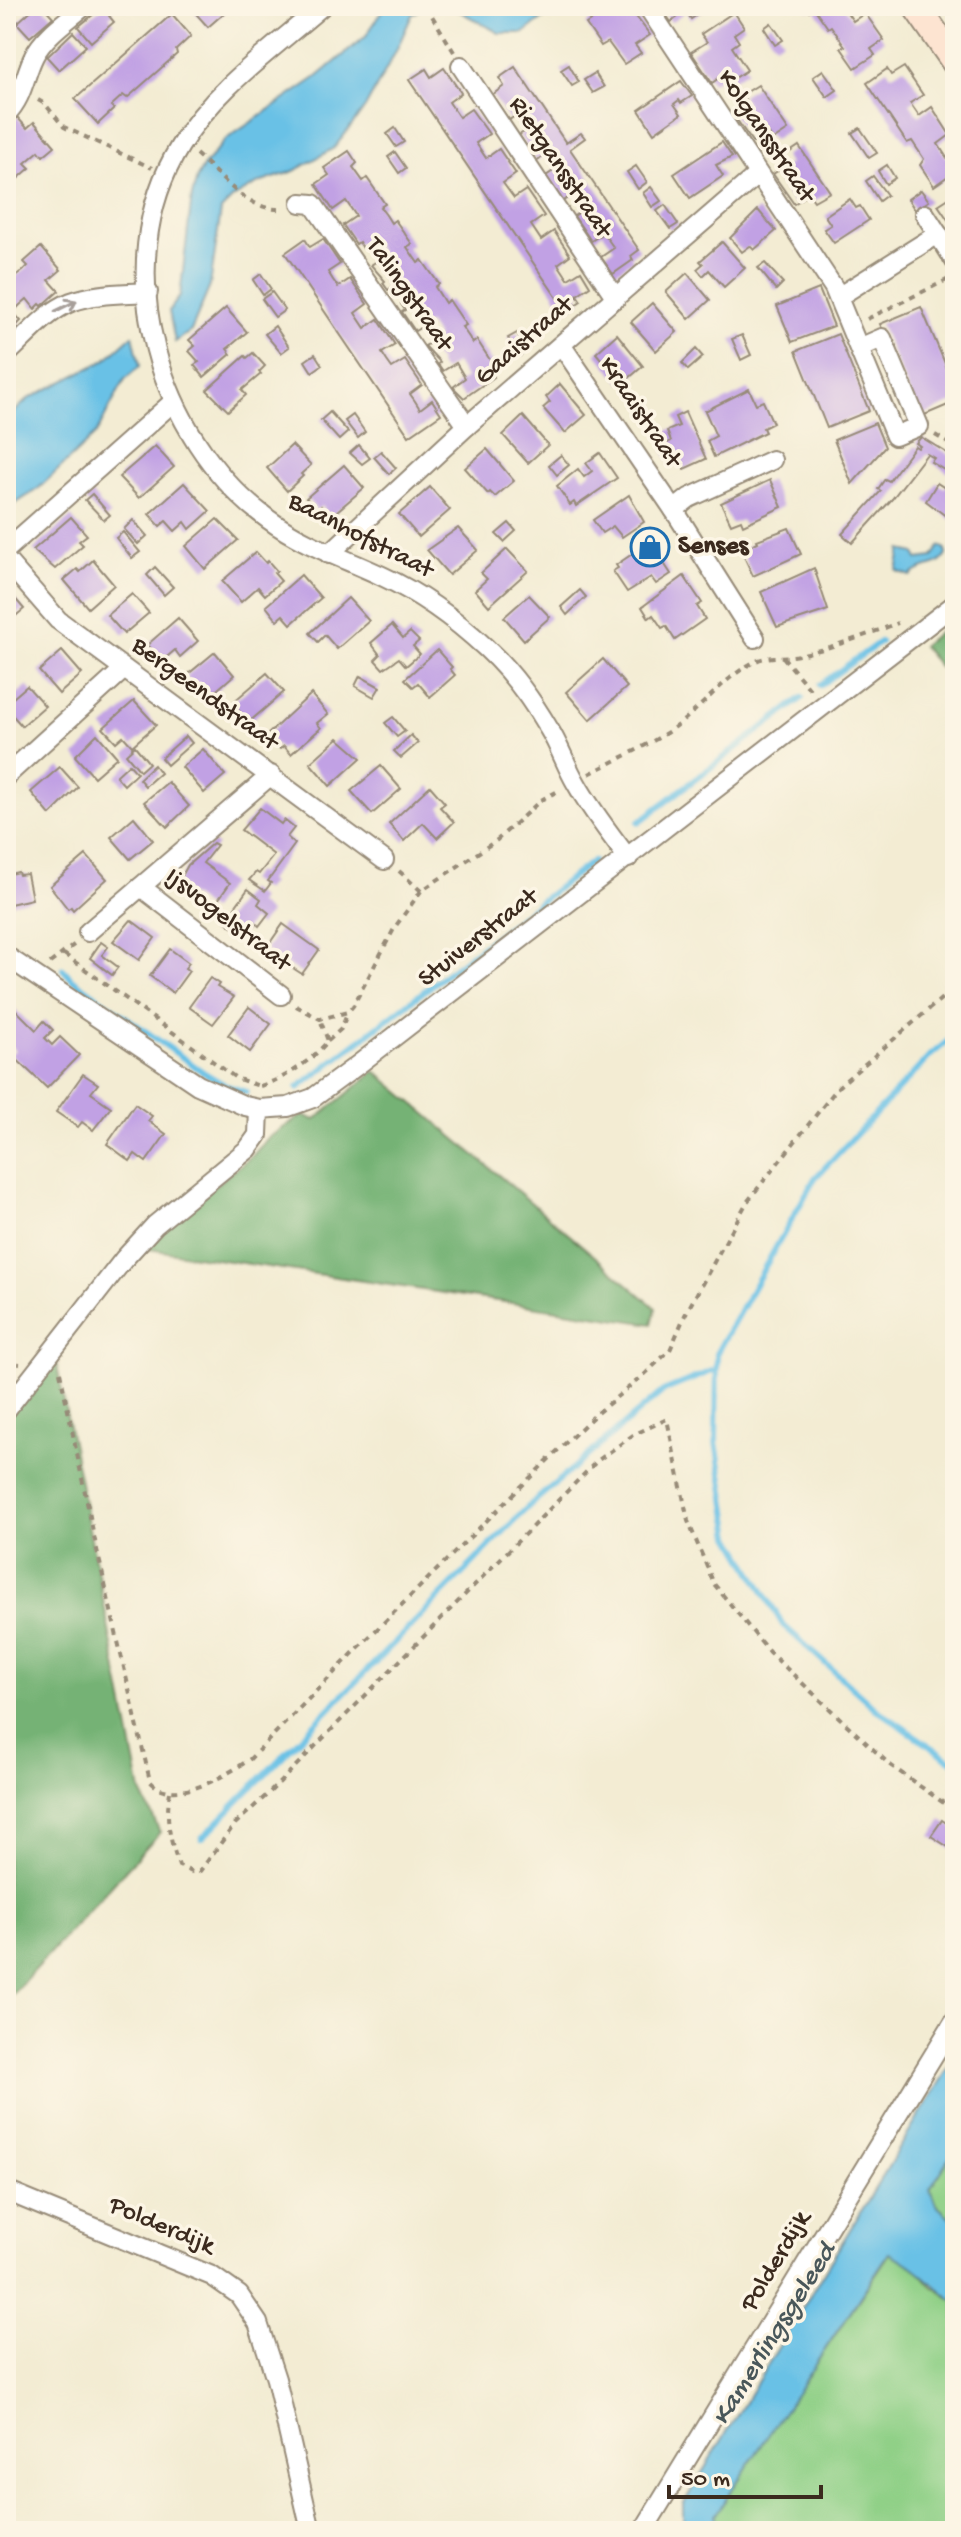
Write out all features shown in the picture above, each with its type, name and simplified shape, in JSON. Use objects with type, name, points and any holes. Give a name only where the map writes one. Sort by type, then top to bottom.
[{"type":"main road","points":[[916,6],[955,62]]},
{"type":"street","points":[[6,114],[16,105],[42,43],[84,6]]},
{"type":"street","name":"Baanhofstraat","points":[[322,6],[206,109],[181,143],[165,174],[148,244],[148,292],[154,338],[173,402],[202,450],[241,497],[288,532],[411,591],[488,649],[532,701],[591,809],[628,858]]},
{"type":"street","name":"Kolgansstraat","points":[[647,6],[822,268],[838,297],[895,436],[919,426]]},
{"type":"street","name":"Rietgansstraat","points":[[461,66],[616,298]]},
{"type":"street","name":"Gaaistraat","points":[[329,554],[467,426],[758,174]]},
{"type":"street","name":"Talingstraat","points":[[301,203],[313,204],[467,426]]},
{"type":"street","points":[[925,214],[955,261]]},
{"type":"street","points":[[838,297],[938,234]]},
{"type":"street","points":[[6,355],[54,311],[69,303],[104,295],[148,292]]},
{"type":"street","points":[[859,348],[882,338],[919,426]]},
{"type":"street","name":"Kraaistraat","points":[[562,346],[674,510],[755,638]]},
{"type":"street","points":[[6,550],[173,402]]},
{"type":"street","name":"Kraaistraat","points":[[674,510],[689,498],[772,460]]},
{"type":"street","name":"Bergeendstraat","points":[[6,560],[58,620],[384,860]]},
{"type":"street","name":"Stuiverstraat","points":[[6,956],[198,1085],[223,1098],[259,1109],[288,1107],[313,1098],[955,604]]},
{"type":"street","points":[[6,776],[124,669]]},
{"type":"street","name":"Ijsvogelstraat","points":[[88,932],[271,775]]},
{"type":"street","name":"Ijsvogelstraat","points":[[141,887],[281,995]]},
{"type":"street","points":[[6,1410],[124,1259],[155,1225],[248,1149],[258,1135],[259,1109]]},
{"type":"street","name":"Polderdijk","points":[[643,2531],[955,2020]]},
{"type":"street","name":"Polderdijk","points":[[6,2191],[212,2276],[239,2295],[258,2323],[276,2379],[311,2531]]},
{"type":"path","points":[[426,6],[461,66]]},
{"type":"path","points":[[24,85],[32,97],[45,104],[64,127],[165,174]]},
{"type":"path","points":[[202,159],[254,204],[282,209],[301,203]]},
{"type":"path","points":[[850,327],[955,276]]},
{"type":"path","points":[[919,426],[955,447]]},
{"type":"path","points":[[591,773],[643,747],[675,726],[740,670],[763,658],[815,651],[907,620]]},
{"type":"path","points":[[783,657],[825,707]]},
{"type":"path","points":[[64,954],[236,1078],[259,1086],[275,1082],[294,1071],[341,1029],[395,927],[421,891],[477,854],[541,800],[559,791]]},
{"type":"path","points":[[384,860],[421,891]]},
{"type":"path","points":[[52,962],[88,932]]},
{"type":"path","points":[[54,1346],[150,1781],[157,1789],[170,1792],[187,1790],[229,1774],[250,1759],[564,1445],[670,1350],[685,1315],[747,1202],[839,1086],[955,987]]},
{"type":"path","points":[[281,995],[320,1019],[328,1041]]},
{"type":"path","points":[[320,1019],[348,1012]]},
{"type":"path","points":[[259,1086],[259,1109]]},
{"type":"path","points":[[170,1792],[166,1814],[169,1837],[179,1866],[192,1872],[200,1871],[235,1824],[597,1461],[633,1435],[667,1419],[688,1521],[714,1584],[780,1663],[890,1765],[955,1811]]},
{"type":"green space","points":[[955,618],[955,685],[922,646]]},
{"type":"green space","points":[[375,1071],[656,1308],[652,1324],[142,1248],[159,1230],[253,1155],[268,1138],[303,1115],[315,1120]]},
{"type":"green space","points":[[55,1356],[141,1792],[160,1832],[6,2001],[6,1421]]},
{"type":"green space","points":[[955,2150],[955,2222],[936,2205],[930,2189]]},
{"type":"green space","points":[[890,2253],[913,2264],[932,2286],[955,2301],[955,2531],[724,2531],[713,2517]]},
{"type":"water","points":[[386,6],[425,6],[412,15],[365,108],[334,148],[294,171],[259,183],[233,198],[221,210],[210,286],[191,331],[175,342],[169,311],[180,296],[192,196],[203,167],[225,140],[316,78],[365,37]]},
{"type":"water","points":[[450,6],[560,6],[524,33],[499,33]]},
{"type":"water","points":[[133,335],[140,366],[125,379],[96,434],[39,488],[6,510],[7,419],[28,399],[104,361]]},
{"type":"water","points":[[940,546],[946,549],[946,555],[939,563],[911,576],[897,571],[901,550],[915,553],[918,559],[933,557]]},
{"type":"water","points":[[955,2057],[955,2150],[930,2189],[936,2205],[955,2222],[955,2301],[908,2263],[889,2253],[714,2517],[724,2531],[688,2531],[683,2518],[683,2504]]},
{"type":"building","points":[[36,6],[43,6],[53,17],[30,37],[17,23]]},
{"type":"building","points":[[104,6],[114,13],[109,16],[114,22],[91,42],[78,27]]},
{"type":"building","points":[[189,6],[232,6],[208,27]]},
{"type":"building","points":[[628,6],[650,35],[635,45],[641,53],[624,64],[608,42],[601,46],[586,24],[610,8],[615,15]]},
{"type":"building","points":[[660,6],[704,6],[706,9],[691,19],[686,11],[671,22]]},
{"type":"building","points":[[805,6],[847,6],[844,8],[853,21],[865,13],[884,40],[871,49],[875,55],[855,68],[831,26],[828,28],[814,8],[809,11]]},
{"type":"building","points":[[734,12],[744,27],[734,34],[739,42],[732,47],[747,70],[732,80],[727,72],[712,83],[691,52],[707,42],[701,34]]},
{"type":"building","points":[[172,14],[191,36],[176,50],[177,54],[133,93],[127,98],[123,95],[111,106],[114,109],[98,124],[75,99]]},
{"type":"building","points":[[771,23],[783,40],[775,45],[764,28]]},
{"type":"building","points":[[73,32],[86,46],[59,70],[47,57]]},
{"type":"building","points":[[569,65],[579,82],[572,86],[561,70]]},
{"type":"building","points":[[515,67],[566,143],[581,133],[585,138],[570,149],[639,250],[631,256],[633,260],[613,274],[601,257],[614,248],[603,233],[591,241],[574,216],[586,208],[576,193],[563,201],[546,176],[559,167],[549,152],[536,161],[519,135],[532,127],[527,119],[521,112],[509,120],[492,95],[504,86],[499,78]]},
{"type":"building","points":[[904,67],[923,95],[910,103],[919,116],[932,107],[950,135],[938,144],[947,158],[955,153],[955,171],[934,186],[920,165],[924,159],[912,141],[907,143],[867,83],[887,69],[891,75]]},
{"type":"building","points":[[444,68],[461,93],[449,102],[459,117],[471,109],[489,134],[476,143],[486,158],[499,149],[516,174],[503,183],[514,198],[526,190],[544,216],[531,225],[541,240],[554,231],[570,255],[558,264],[568,279],[581,271],[590,286],[577,295],[581,301],[566,311],[409,80],[426,69],[431,77]]},
{"type":"building","points":[[823,70],[837,90],[827,97],[813,77]]},
{"type":"building","points":[[595,73],[604,87],[593,93],[584,80]]},
{"type":"building","points":[[681,81],[692,96],[674,104],[681,114],[654,133],[639,110]]},
{"type":"building","points":[[758,85],[788,130],[773,140],[768,133],[753,143],[732,113],[747,103],[742,95]]},
{"type":"building","points":[[17,117],[27,128],[34,122],[55,146],[43,156],[39,151],[25,163],[30,168],[6,189],[6,126]]},
{"type":"building","points":[[395,128],[404,142],[396,147],[387,134]]},
{"type":"building","points":[[860,128],[877,153],[869,158],[852,133]]},
{"type":"building","points":[[722,142],[732,157],[716,165],[723,176],[690,198],[674,174]]},
{"type":"building","points":[[799,146],[830,192],[814,201],[809,194],[794,204],[773,174],[789,164],[784,156]]},
{"type":"building","points":[[349,151],[357,163],[353,167],[363,181],[367,178],[385,204],[380,207],[391,223],[395,220],[412,244],[407,247],[418,263],[422,260],[439,284],[435,287],[445,303],[449,300],[466,325],[462,327],[473,343],[477,340],[494,366],[489,370],[494,377],[464,398],[453,387],[465,378],[456,363],[443,371],[438,364],[440,362],[425,346],[438,338],[428,323],[415,331],[402,312],[405,310],[401,304],[411,297],[400,282],[388,290],[383,283],[385,281],[371,265],[383,257],[373,241],[363,248],[359,242],[356,244],[343,225],[356,216],[346,201],[333,210],[316,184],[329,175],[324,168]]},
{"type":"building","points":[[395,152],[406,168],[399,173],[388,157]]},
{"type":"building","points":[[887,165],[895,178],[886,184],[878,171]]},
{"type":"building","points":[[636,166],[647,182],[638,189],[627,172]]},
{"type":"building","points":[[873,176],[887,195],[879,201],[866,181]]},
{"type":"building","points":[[651,187],[661,201],[652,207],[643,193]]},
{"type":"building","points":[[921,190],[929,201],[915,210],[908,199]]},
{"type":"building","points":[[955,194],[955,230],[938,205]]},
{"type":"building","points":[[850,199],[856,208],[860,206],[869,220],[834,243],[824,229],[831,225],[825,216]]},
{"type":"building","points":[[665,205],[678,224],[670,229],[657,211]]},
{"type":"building","points":[[758,210],[776,231],[754,250],[750,246],[742,252],[730,238]]},
{"type":"building","points":[[305,239],[310,247],[323,239],[340,264],[328,272],[333,280],[338,287],[350,279],[367,304],[355,313],[365,328],[378,319],[395,345],[382,353],[387,361],[392,368],[405,360],[422,385],[410,394],[420,409],[432,400],[441,414],[409,436],[285,253]]},
{"type":"building","points":[[722,242],[745,268],[724,287],[709,270],[703,276],[697,269],[703,264],[700,261]]},
{"type":"building","points":[[41,247],[61,270],[49,280],[59,291],[35,309],[27,299],[20,305],[13,312],[21,321],[6,338],[6,278],[11,273],[15,277],[23,271],[28,266],[24,262]]},
{"type":"building","points":[[765,263],[783,283],[776,290],[758,268]]},
{"type":"building","points":[[687,273],[710,300],[689,319],[666,292]]},
{"type":"building","points":[[261,274],[271,289],[263,295],[253,280]]},
{"type":"building","points":[[819,289],[834,326],[792,342],[777,306]]},
{"type":"building","points":[[272,292],[285,310],[275,317],[262,299]]},
{"type":"building","points":[[652,303],[677,332],[656,351],[631,322]]},
{"type":"building","points":[[921,307],[955,387],[955,402],[920,417],[880,324]]},
{"type":"building","points":[[226,308],[247,332],[227,349],[231,354],[204,377],[194,365],[199,362],[189,351],[195,346],[189,340]]},
{"type":"building","points":[[275,326],[289,347],[281,353],[265,334]]},
{"type":"building","points":[[517,333],[528,350],[520,356],[508,338]]},
{"type":"building","points":[[617,334],[643,366],[622,384],[596,353]]},
{"type":"building","points":[[838,334],[869,411],[827,428],[796,351]]},
{"type":"building","points":[[742,335],[751,355],[741,360],[732,339]]},
{"type":"building","points":[[696,349],[703,357],[688,370],[682,363]]},
{"type":"building","points":[[253,353],[265,366],[259,372],[261,374],[242,390],[246,395],[228,411],[207,390],[245,356],[247,358]]},
{"type":"building","points":[[315,354],[322,365],[312,372],[305,361]]},
{"type":"building","points":[[560,384],[586,415],[565,433],[543,408],[550,402],[546,397]]},
{"type":"building","points":[[749,389],[756,404],[763,401],[773,423],[763,428],[765,432],[714,457],[707,441],[716,436],[705,411]]},
{"type":"building","points":[[330,412],[348,432],[339,440],[321,420]]},
{"type":"building","points":[[685,412],[706,459],[684,469],[678,457],[669,462],[662,446],[671,441],[667,431],[679,426],[675,417]]},
{"type":"building","points":[[353,415],[365,432],[358,438],[345,421]]},
{"type":"building","points":[[523,416],[548,445],[528,463],[503,435]]},
{"type":"building","points":[[875,423],[885,447],[852,484],[834,440]]},
{"type":"building","points":[[921,437],[955,458],[955,467],[949,473],[931,462],[934,458],[927,454],[852,543],[842,534],[881,491],[878,489],[885,479],[889,481],[915,446],[920,446],[916,443]]},
{"type":"building","points":[[292,445],[311,465],[287,491],[267,468]]},
{"type":"building","points":[[359,445],[370,458],[362,464],[350,453]]},
{"type":"building","points":[[155,446],[174,467],[139,498],[119,477]]},
{"type":"building","points":[[487,449],[514,481],[495,497],[490,492],[488,494],[465,468]]},
{"type":"building","points":[[381,451],[396,468],[389,474],[374,457]]},
{"type":"building","points":[[600,453],[617,478],[576,506],[574,502],[570,505],[557,486],[578,469],[584,477],[592,471],[586,463]]},
{"type":"building","points":[[561,455],[569,465],[557,475],[549,465]]},
{"type":"building","points":[[344,465],[364,488],[330,517],[321,506],[317,510],[306,498]]},
{"type":"building","points":[[955,472],[955,523],[926,501],[937,483],[945,488]]},
{"type":"building","points":[[770,480],[782,507],[743,525],[741,520],[731,524],[721,503]]},
{"type":"building","points":[[184,483],[210,511],[190,529],[185,522],[175,531],[166,521],[160,526],[149,514]]},
{"type":"building","points":[[430,487],[450,510],[419,537],[399,514]]},
{"type":"building","points":[[92,494],[110,515],[104,520],[85,500]]},
{"type":"building","points":[[629,495],[644,522],[622,537],[613,526],[602,533],[593,520]]},
{"type":"building","points":[[71,517],[87,535],[79,541],[83,545],[55,569],[33,550]]},
{"type":"building","points":[[217,519],[238,540],[205,569],[186,546]]},
{"type":"building","points":[[133,520],[147,536],[138,544],[124,529]]},
{"type":"building","points":[[509,523],[516,531],[504,542],[496,534]]},
{"type":"building","points":[[458,528],[478,550],[449,575],[427,550]]},
{"type":"building","points":[[789,528],[801,554],[753,576],[741,550],[757,540]]},
{"type":"building","points":[[123,532],[140,552],[132,558],[116,538]]},
{"type":"building","points":[[650,542],[671,574],[656,584],[651,577],[627,592],[613,571],[618,568],[616,565]]},
{"type":"building","points":[[507,549],[528,571],[489,606],[475,590],[487,579],[481,573]]},
{"type":"building","points":[[256,552],[277,571],[274,573],[281,581],[265,595],[258,587],[241,602],[222,581]]},
{"type":"building","points":[[93,560],[114,585],[88,608],[64,580],[77,569],[80,572]]},
{"type":"building","points":[[155,567],[173,587],[164,595],[147,575]]},
{"type":"building","points":[[814,568],[828,610],[777,627],[761,592]]},
{"type":"building","points":[[301,575],[321,598],[291,624],[283,615],[277,620],[266,606]]},
{"type":"building","points":[[684,576],[702,603],[697,606],[705,619],[675,640],[666,626],[662,628],[653,615],[649,618],[642,607]]},
{"type":"building","points":[[6,588],[24,609],[6,624]]},
{"type":"building","points":[[580,590],[586,597],[567,615],[561,607]]},
{"type":"building","points":[[132,594],[149,613],[124,634],[107,615]]},
{"type":"building","points":[[529,595],[550,617],[524,640],[504,617]]},
{"type":"building","points":[[348,598],[369,621],[337,649],[325,635],[318,642],[310,633]]},
{"type":"building","points":[[178,618],[198,641],[180,657],[175,650],[161,662],[147,645]]},
{"type":"building","points":[[392,625],[403,638],[410,632],[419,641],[413,646],[420,654],[406,666],[399,658],[383,669],[375,660],[380,655],[371,643]]},
{"type":"building","points":[[437,650],[455,675],[430,697],[418,683],[413,687],[405,679]]},
{"type":"building","points":[[62,651],[82,674],[59,694],[39,671]]},
{"type":"building","points":[[215,652],[234,675],[210,696],[197,681],[193,685],[186,676]]},
{"type":"building","points":[[603,659],[627,687],[590,720],[566,692]]},
{"type":"building","points":[[267,673],[284,692],[249,722],[232,703]]},
{"type":"building","points":[[360,676],[380,687],[374,697],[355,686]]},
{"type":"building","points":[[27,686],[45,706],[22,726],[6,704]]},
{"type":"building","points":[[311,694],[328,714],[317,723],[321,728],[291,754],[284,746],[280,749],[267,735]]},
{"type":"building","points":[[134,701],[156,725],[132,746],[123,736],[116,742],[103,728]]},
{"type":"building","points":[[393,717],[405,731],[397,737],[385,723]]},
{"type":"building","points":[[97,734],[117,757],[94,777],[75,756]]},
{"type":"building","points":[[411,735],[418,743],[401,758],[394,751]]},
{"type":"building","points":[[186,736],[192,743],[167,765],[161,758]]},
{"type":"building","points":[[338,738],[361,758],[330,786],[310,763]]},
{"type":"building","points":[[135,746],[149,763],[140,771],[126,754]]},
{"type":"building","points":[[203,749],[225,775],[204,793],[182,767]]},
{"type":"building","points":[[129,764],[137,773],[124,785],[116,776]]},
{"type":"building","points":[[154,765],[160,773],[145,786],[139,779]]},
{"type":"building","points":[[381,766],[401,789],[372,814],[351,791]]},
{"type":"building","points":[[60,767],[78,787],[50,815],[31,792]]},
{"type":"building","points":[[168,782],[189,806],[167,827],[144,802]]},
{"type":"building","points":[[430,786],[445,803],[440,807],[454,822],[437,838],[423,823],[404,841],[389,824]]},
{"type":"building","points":[[260,808],[281,824],[284,820],[294,828],[287,837],[295,844],[268,881],[271,883],[265,891],[249,880],[256,872],[259,874],[274,855],[241,830]]},
{"type":"building","points":[[134,817],[153,840],[130,859],[111,837]]},
{"type":"building","points":[[213,843],[217,845],[203,863],[230,883],[211,910],[178,883],[188,865]]},
{"type":"building","points":[[86,855],[107,879],[73,910],[71,907],[68,909],[50,886]]},
{"type":"building","points":[[18,872],[19,875],[27,874],[32,899],[10,904],[6,902],[6,875]]},
{"type":"building","points":[[248,889],[261,899],[258,904],[269,913],[259,926],[252,920],[242,934],[225,921]]},
{"type":"building","points":[[131,920],[155,938],[139,960],[113,941]]},
{"type":"building","points":[[283,924],[319,950],[302,974],[265,950]]},
{"type":"building","points":[[101,942],[108,947],[102,955],[118,967],[112,975],[90,958]]},
{"type":"building","points":[[170,949],[189,963],[185,968],[189,971],[173,993],[150,976]]},
{"type":"building","points":[[210,978],[219,984],[217,987],[234,997],[213,1024],[189,1007]]},
{"type":"building","points":[[10,1004],[36,1030],[44,1021],[53,1030],[45,1038],[52,1045],[60,1037],[79,1055],[47,1088],[11,1054],[15,1050],[6,1041],[6,1008]]},
{"type":"building","points":[[249,1007],[271,1024],[250,1052],[228,1035]]},
{"type":"building","points":[[83,1074],[98,1084],[91,1093],[111,1107],[93,1130],[82,1122],[78,1127],[56,1112]]},
{"type":"building","points":[[135,1104],[152,1116],[148,1121],[166,1134],[146,1162],[135,1154],[130,1161],[107,1144]]},
{"type":"building","points":[[942,1820],[955,1829],[953,1850],[931,1836]]},
{"type":"waterway","points":[[820,685],[880,642]]},
{"type":"waterway","points":[[639,822],[802,698]]},
{"type":"waterway","points":[[298,1088],[593,861]]},
{"type":"waterway","points":[[63,969],[72,979],[203,1072],[225,1085],[246,1092]]},
{"type":"waterway","points":[[955,1035],[931,1055],[815,1178],[717,1352],[716,1442],[731,1536],[783,1625],[876,1709],[955,1763]]},
{"type":"waterway","points":[[202,1838],[529,1506],[663,1391],[717,1369]]},
{"type":"place","name":"Senses","points":[[650,547]]},
{"type":"water label","name":"Kamerlingsgeleed","points":[[775,2335]]}]
